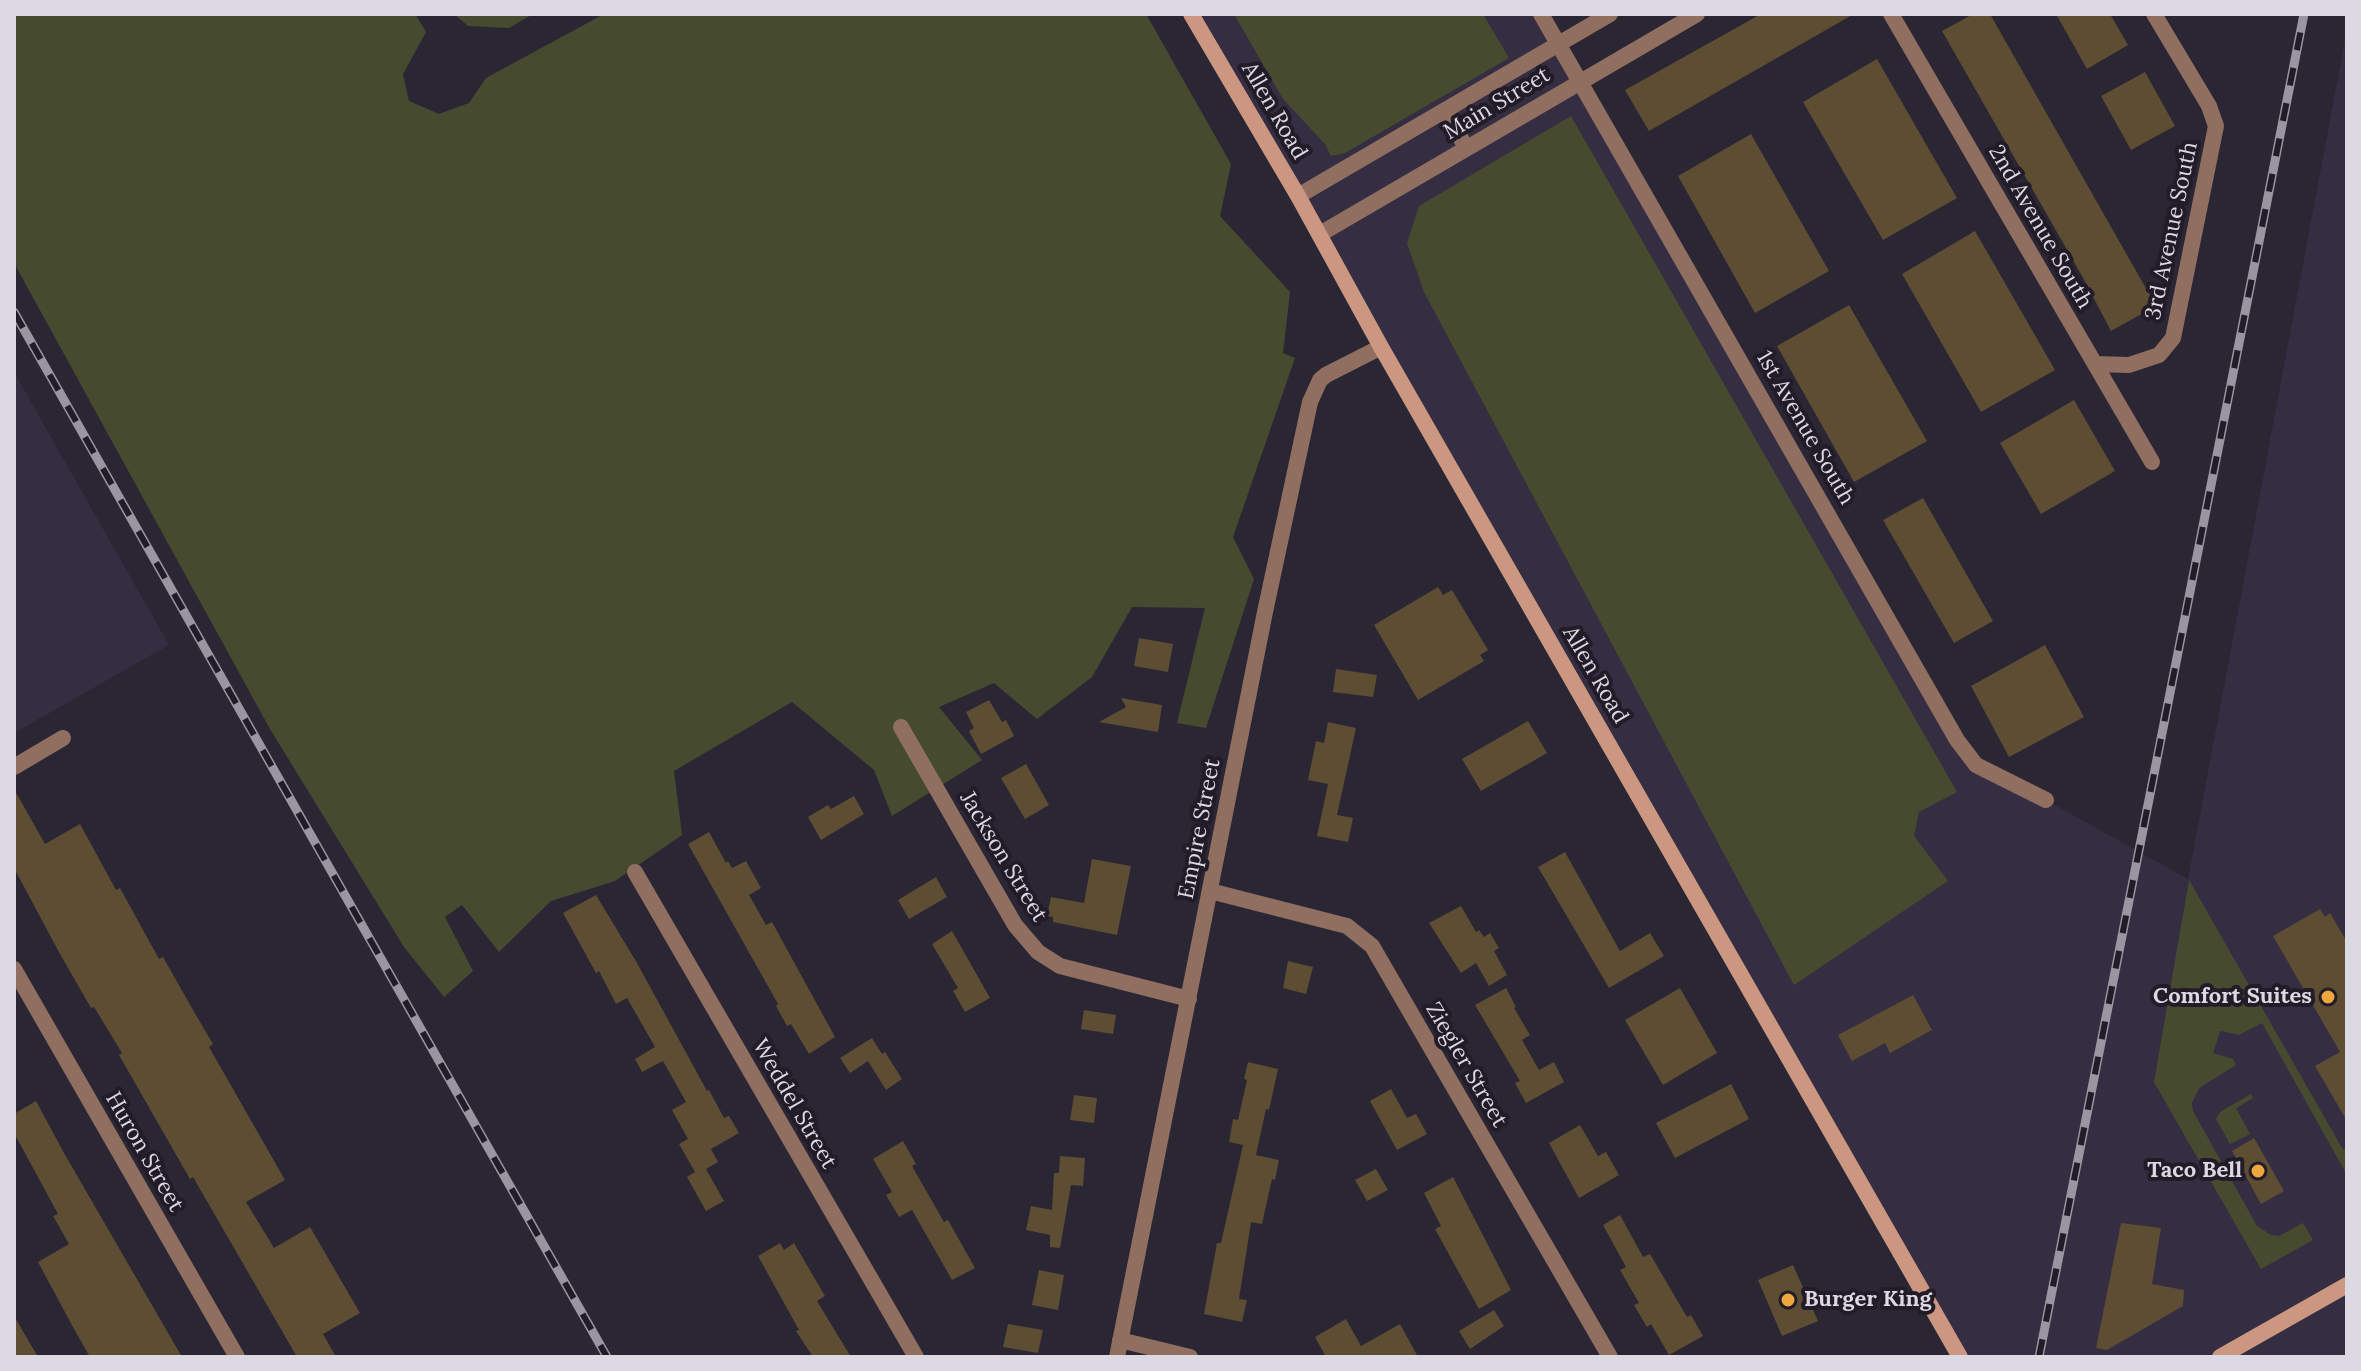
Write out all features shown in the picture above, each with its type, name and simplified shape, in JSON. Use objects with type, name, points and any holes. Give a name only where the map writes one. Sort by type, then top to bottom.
[{"type":"main road","name":"Allen Road","points":[[1191,14],[1320,234],[1381,347],[1960,1357]]},
{"type":"main road","points":[[2220,1357],[2347,1285]]},
{"type":"street","name":"1st Avenue South","points":[[1541,14],[1957,740],[1976,765],[2046,800]]},
{"type":"street","name":"Main Street","points":[[1298,196],[1610,14]]},
{"type":"street","name":"Main Street","points":[[1320,234],[1697,14]]},
{"type":"street","name":"2nd Avenue South","points":[[1891,14],[2152,462]]},
{"type":"street","name":"3rd Avenue South","points":[[2095,364],[2129,365],[2159,355],[2173,338],[2216,126],[2209,106],[2154,14]]},
{"type":"street","points":[[1446,111],[1466,148]]},
{"type":"street","name":"Empire Street","points":[[1119,1349],[1265,612],[1310,402],[1320,380],[1326,375],[1381,347]]},
{"type":"street","name":"Jackson Street","points":[[901,727],[1015,925],[1038,952],[1060,966],[1189,999]]},
{"type":"street","points":[[14,767],[63,738]]},
{"type":"street","name":"Weddel Street","points":[[635,872],[916,1357]]},
{"type":"street","name":"Ziegler Street","points":[[1210,891],[1347,926],[1372,946],[1610,1357]]},
{"type":"street","name":"Huron Street","points":[[14,969],[237,1357]]},
{"type":"street","points":[[1119,1349],[1190,1357]]},
{"type":"shaded area","points":[[1191,14],[1541,14],[1976,766],[2046,800],[2188,879],[2347,29],[2347,1357],[1960,1357]]},
{"type":"shaded area","points":[[14,372],[169,645],[14,733]]},
{"type":"green space","points":[[14,14],[415,14],[426,32],[403,74],[409,101],[439,114],[469,103],[486,78],[604,14],[1146,14],[1231,164],[1220,216],[1290,292],[1283,353],[1295,358],[1233,537],[1254,579],[1206,728],[1177,723],[1205,608],[1132,607],[1092,677],[1037,719],[994,683],[939,707],[982,760],[892,816],[874,770],[792,702],[674,771],[682,835],[615,881],[551,901],[499,952],[462,905],[445,917],[473,971],[444,997],[404,947],[270,729],[14,263]]},
{"type":"green space","points":[[454,14],[533,14],[509,28],[468,26]]},
{"type":"green space","points":[[1234,14],[1483,14],[1509,58],[1345,153],[1331,156],[1325,144],[1283,99]]},
{"type":"green space","points":[[1571,116],[1957,792],[1919,812],[1914,836],[1948,881],[1794,985],[1424,292],[1407,243],[1419,206]]},
{"type":"green space","points":[[2189,880],[2342,1148],[2347,1151],[2347,1175],[2262,1023],[2239,1035],[2220,1031],[2213,1053],[2233,1059],[2236,1065],[2199,1088],[2192,1103],[2193,1111],[2257,1226],[2271,1235],[2279,1236],[2303,1223],[2313,1240],[2261,1269],[2154,1082]]},
{"type":"green space","points":[[2251,1094],[2253,1098],[2236,1108],[2250,1134],[2230,1144],[2216,1119],[2220,1112]]},
{"type":"building","points":[[1761,14],[1854,14],[1649,131],[1625,90]]},
{"type":"building","points":[[1973,14],[1990,14],[2156,306],[2111,331],[1942,31]]},
{"type":"building","points":[[2056,14],[2110,14],[2128,45],[2087,69]]},
{"type":"building","points":[[1877,59],[1957,198],[1883,240],[1803,102]]},
{"type":"building","points":[[2145,72],[2175,126],[2131,150],[2101,96]]},
{"type":"building","points":[[1751,134],[1829,271],[1755,313],[1678,176]]},
{"type":"building","points":[[1975,231],[2055,370],[1981,412],[1902,274]]},
{"type":"building","points":[[1849,305],[1927,441],[1854,482],[1777,346]]},
{"type":"building","points":[[2074,400],[2115,471],[2041,514],[2000,443]]},
{"type":"building","points":[[1923,498],[1993,621],[1954,643],[1883,520]]},
{"type":"building","points":[[1438,587],[1443,595],[1452,590],[1488,650],[1480,655],[1484,661],[1418,700],[1374,625]]},
{"type":"building","points":[[1139,638],[1173,644],[1168,672],[1134,666]]},
{"type":"building","points":[[2045,645],[2084,717],[2009,757],[1971,686]]},
{"type":"building","points":[[1336,669],[1377,675],[1373,697],[1333,692]]},
{"type":"building","points":[[1121,698],[1162,705],[1158,732],[1099,722],[1126,707]]},
{"type":"building","points":[[989,700],[1002,722],[1006,720],[1014,736],[981,754],[969,731],[974,728],[966,712]]},
{"type":"building","points":[[1528,721],[1547,753],[1481,791],[1462,759]]},
{"type":"building","points":[[1328,722],[1356,728],[1337,815],[1353,818],[1348,842],[1317,836],[1328,784],[1308,780],[1316,741],[1324,743]]},
{"type":"building","points":[[1026,764],[1049,805],[1025,819],[1001,778]]},
{"type":"building","points":[[14,789],[45,844],[80,824],[116,890],[120,888],[159,959],[163,957],[213,1044],[209,1047],[285,1180],[246,1202],[274,1248],[310,1227],[360,1313],[323,1334],[336,1357],[297,1357],[193,1177],[190,1179],[119,1055],[122,1053],[60,954],[14,868]]},
{"type":"building","points":[[854,796],[864,814],[821,840],[808,817],[828,805],[831,809]]},
{"type":"building","points":[[709,832],[732,868],[746,861],[761,888],[749,895],[766,925],[772,922],[835,1037],[809,1054],[791,1024],[787,1026],[776,1006],[778,1004],[688,844]]},
{"type":"building","points":[[1565,852],[1620,951],[1650,933],[1664,956],[1609,988],[1538,867]]},
{"type":"building","points":[[1092,859],[1131,866],[1117,935],[1053,922],[1053,917],[1047,916],[1051,897],[1084,903]]},
{"type":"building","points":[[936,877],[947,897],[909,919],[898,900]]},
{"type":"building","points":[[596,895],[707,1091],[724,1118],[729,1116],[739,1133],[711,1149],[718,1162],[706,1169],[724,1201],[706,1211],[687,1177],[695,1172],[679,1144],[688,1139],[672,1110],[686,1102],[663,1061],[642,1072],[635,1059],[655,1047],[627,998],[616,1004],[563,913]]},
{"type":"building","points":[[1461,906],[1476,932],[1479,930],[1484,937],[1490,933],[1499,948],[1494,951],[1507,975],[1489,986],[1476,963],[1461,973],[1429,923]]},
{"type":"building","name":"Comfort Suites","points":[[2320,909],[2325,917],[2330,913],[2347,942],[2347,1121],[2315,1066],[2340,1052],[2273,936]]},
{"type":"building","points":[[952,931],[990,998],[965,1012],[953,991],[958,988],[932,944]]},
{"type":"building","points":[[1288,961],[1313,967],[1306,994],[1283,988]]},
{"type":"building","points":[[1506,988],[1530,1035],[1522,1040],[1539,1070],[1554,1062],[1564,1082],[1526,1103],[1515,1083],[1520,1081],[1475,1005]]},
{"type":"building","points":[[1680,988],[1717,1053],[1663,1085],[1625,1020]]},
{"type":"building","points":[[1913,995],[1932,1030],[1890,1053],[1885,1043],[1852,1061],[1838,1035]]},
{"type":"building","points":[[1084,1010],[1116,1015],[1113,1034],[1081,1029]]},
{"type":"building","points":[[872,1038],[902,1079],[886,1090],[868,1061],[850,1073],[840,1058]]},
{"type":"building","points":[[1248,1062],[1278,1069],[1256,1155],[1279,1160],[1262,1224],[1251,1222],[1239,1299],[1247,1300],[1242,1322],[1204,1314],[1217,1243],[1221,1243],[1243,1145],[1229,1142],[1233,1119],[1238,1120]]},
{"type":"building","points":[[1731,1084],[1749,1119],[1675,1158],[1656,1123]]},
{"type":"building","points":[[1391,1089],[1407,1118],[1416,1114],[1427,1134],[1397,1150],[1370,1101]]},
{"type":"building","points":[[1074,1095],[1097,1098],[1094,1123],[1070,1120]]},
{"type":"building","points":[[36,1101],[182,1357],[90,1357],[74,1329],[38,1262],[69,1244],[53,1216],[58,1214],[14,1133],[14,1114]]},
{"type":"building","points":[[1580,1125],[1598,1156],[1606,1152],[1619,1175],[1579,1198],[1549,1143]]},
{"type":"building","name":"Taco Bell","points":[[2254,1138],[2284,1191],[2261,1204],[2232,1151]]},
{"type":"building","points":[[903,1141],[916,1164],[912,1166],[975,1268],[952,1280],[912,1210],[899,1217],[886,1195],[892,1192],[873,1159]]},
{"type":"building","points":[[1060,1156],[1085,1158],[1083,1186],[1071,1185],[1060,1248],[1050,1247],[1050,1235],[1026,1230],[1031,1206],[1052,1210],[1054,1173],[1059,1173]]},
{"type":"building","points":[[1376,1169],[1388,1190],[1367,1201],[1355,1180]]},
{"type":"building","points":[[1453,1177],[1511,1290],[1479,1309],[1435,1229],[1441,1226],[1424,1193]]},
{"type":"building","points":[[1620,1215],[1643,1257],[1650,1254],[1687,1317],[1691,1315],[1703,1336],[1669,1355],[1651,1324],[1647,1327],[1634,1305],[1639,1303],[1620,1270],[1626,1267],[1603,1225]]},
{"type":"building","points":[[2121,1223],[2161,1228],[2152,1284],[2184,1290],[2183,1306],[2107,1350],[2096,1348]]},
{"type":"building","points":[[780,1243],[784,1250],[794,1243],[825,1296],[817,1301],[851,1357],[813,1357],[796,1331],[799,1330],[758,1256]]},
{"type":"building","name":"Burger King","points":[[1793,1265],[1818,1321],[1782,1336],[1758,1280]]},
{"type":"building","points":[[1039,1270],[1064,1275],[1058,1310],[1032,1305]]},
{"type":"building","points":[[1494,1310],[1504,1326],[1470,1349],[1459,1331]]},
{"type":"building","points":[[14,1316],[38,1357],[14,1357]]},
{"type":"building","points":[[1346,1319],[1361,1346],[1400,1324],[1418,1357],[1326,1357],[1315,1337]]},
{"type":"building","points":[[1008,1324],[1043,1330],[1038,1353],[1003,1347]]},
{"type":"railway","points":[[2039,1357],[2304,14]]},
{"type":"railway","points":[[14,312],[607,1357]]},
{"type":"place","name":"Comfort Suites","points":[[2328,997]]},
{"type":"place","name":"Taco Bell","points":[[2258,1171]]},
{"type":"place","name":"Burger King","points":[[1788,1300]]}]
